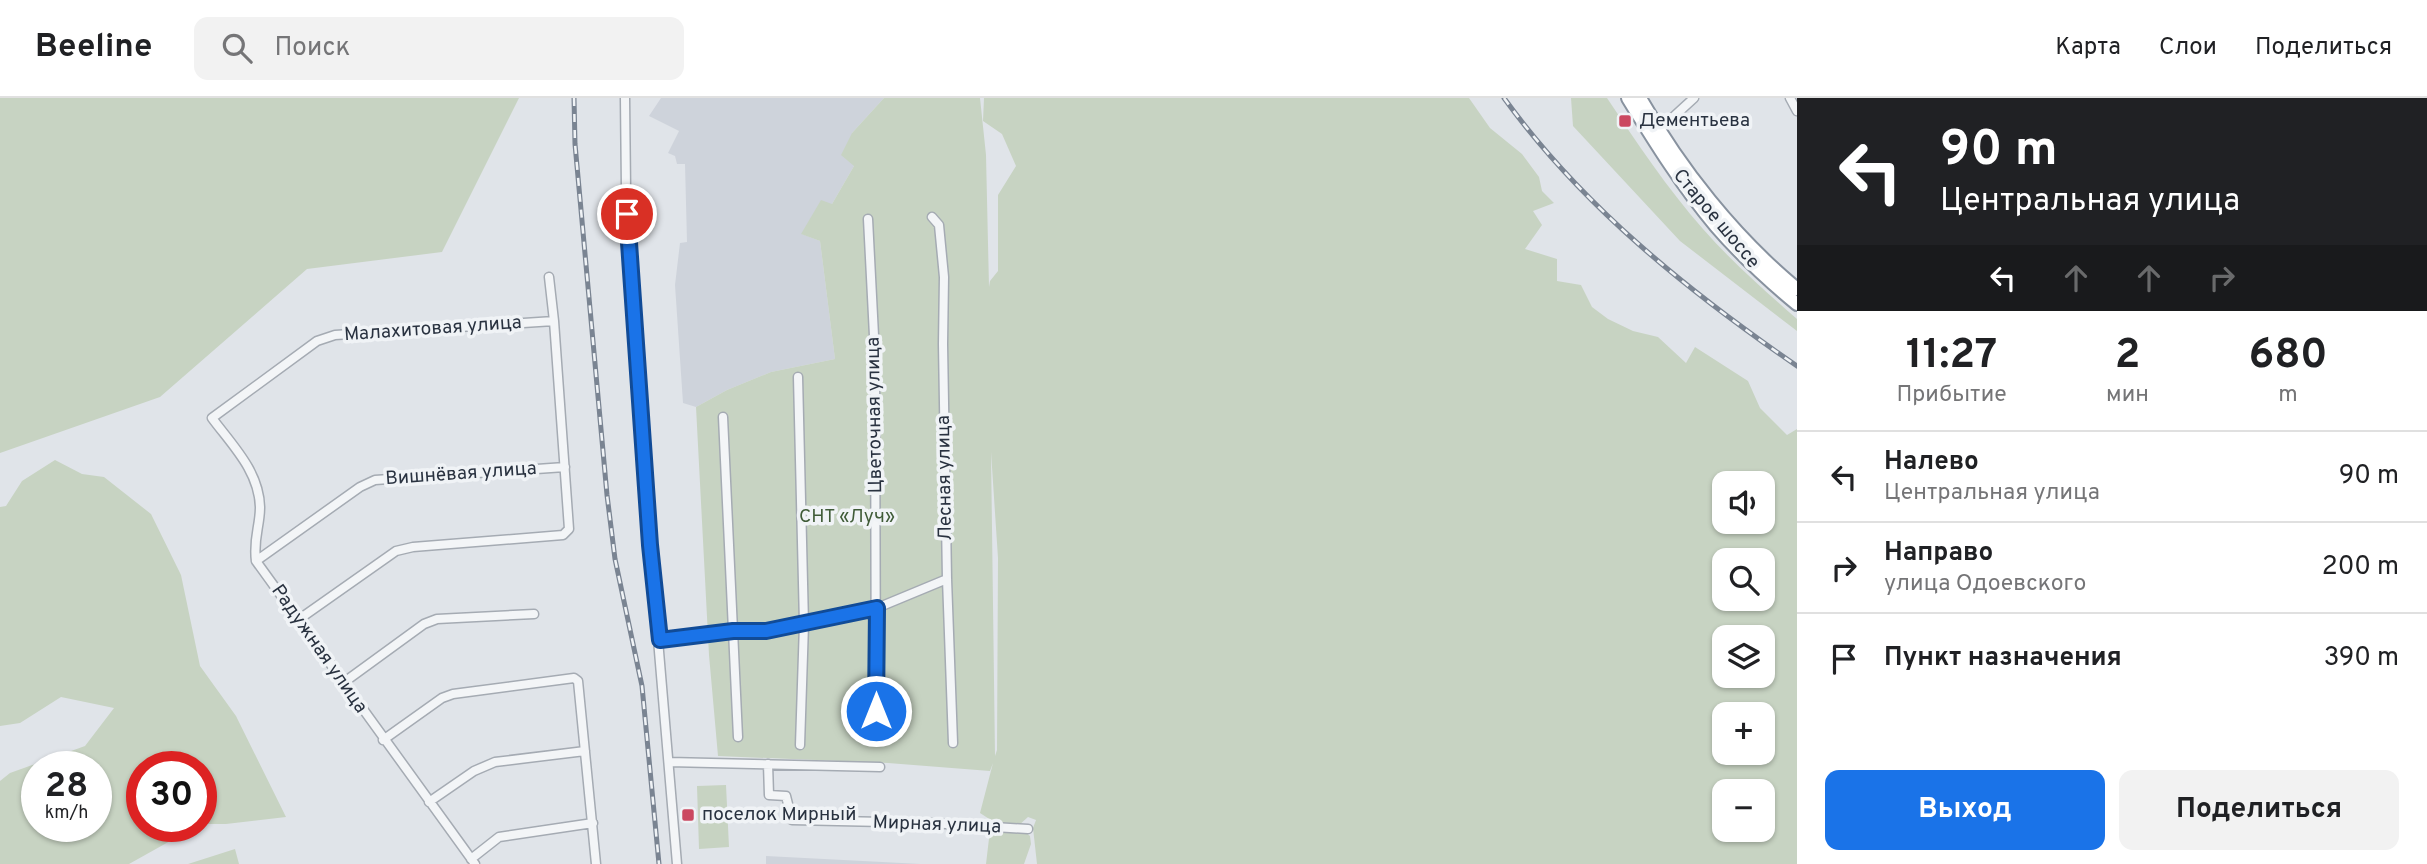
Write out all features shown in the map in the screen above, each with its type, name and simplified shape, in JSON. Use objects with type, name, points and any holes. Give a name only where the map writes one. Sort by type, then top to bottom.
[{"type":"highway","name":"Старое шоссе","points":[[1628,98],[1675,172],[1716,226],[1762,274],[1797,304]]},
{"type":"highway","name":"Старое шоссе","points":[[1640,98],[1684,166],[1724,218],[1770,267],[1797,289]]},
{"type":"street","points":[[625,98],[626,188],[650,545],[677,864]]},
{"type":"street","points":[[1659,130],[1694,98]]},
{"type":"street","points":[[1790,98],[1797,111]]},
{"type":"street","name":"Лесная улица","points":[[932,217],[939,225],[944,276],[947,579],[953,743]]},
{"type":"street","name":"Цветочная улица","points":[[868,219],[875,355],[876,736]]},
{"type":"street","points":[[298,620],[396,551],[413,547],[563,535],[569,529],[549,277]]},
{"type":"street","name":"Малахитовая улица","points":[[256,561],[254,544],[260,509],[256,485],[246,463],[212,418],[317,341],[335,335],[554,321]]},
{"type":"street","points":[[798,377],[804,624],[800,745]]},
{"type":"street","points":[[723,417],[738,737]]},
{"type":"street","name":"Вишнёвая улица","points":[[256,561],[360,487],[375,480],[565,467]]},
{"type":"street","name":"Радужная улица","points":[[256,561],[473,861]]},
{"type":"street","points":[[660,640],[733,631],[766,631],[804,624],[877,608],[947,579]]},
{"type":"street","points":[[343,683],[424,624],[437,619],[534,614]]},
{"type":"street","points":[[383,740],[442,698],[453,694],[574,678],[578,681],[596,864]]},
{"type":"street","points":[[429,802],[474,771],[495,762],[585,751]]},
{"type":"street","points":[[670,762],[880,767]]},
{"type":"street","name":"Мирная улица","points":[[768,764],[769,795],[786,796],[792,820],[930,823],[1028,829]]},
{"type":"street","points":[[473,861],[499,837],[593,823]]},
{"type":"shaded area","points":[[661,98],[884,98],[852,133],[854,166],[832,204],[802,234],[820,241],[835,359],[771,372],[727,390],[696,407],[683,403],[675,285],[680,243],[687,242],[685,164],[677,164],[675,156],[668,153],[679,131],[649,116]]},
{"type":"shaded area","points":[[766,856],[921,864],[766,864]]},
{"type":"green space","points":[[0,98],[519,98],[442,252],[307,269],[160,397],[0,453]]},
{"type":"green space","name":"СНТ «Луч»","points":[[884,98],[980,98],[986,155],[989,287],[998,271],[998,195],[1016,166],[1002,134],[983,121],[984,98],[1469,98],[1490,128],[1522,154],[1539,177],[1542,191],[1554,203],[1533,211],[1542,225],[1525,249],[1557,259],[1557,281],[1581,285],[1592,307],[1608,319],[1633,331],[1658,337],[1686,363],[1695,347],[1748,381],[1760,408],[1787,435],[1797,429],[1797,864],[1037,864],[1033,828],[1036,820],[1028,817],[1018,826],[997,824],[980,813],[993,763],[990,771],[888,763],[718,756],[709,655],[696,407],[727,390],[771,372],[835,359],[820,241],[801,234],[821,200],[832,204],[854,166],[841,155],[852,133]],"holes":[[[991,452],[998,558],[995,756]]]},
{"type":"green space","points":[[1571,98],[1607,98],[1690,213],[1737,265],[1797,319],[1797,331],[1680,241],[1573,126]]},
{"type":"green space","points":[[55,460],[82,474],[104,477],[151,514],[181,575],[200,666],[236,716],[286,817],[217,824],[217,751],[126,751],[126,842],[168,842],[129,864],[0,864],[0,781],[21,769],[21,842],[112,842],[112,751],[71,751],[85,746],[114,708],[61,697],[20,723],[0,726],[0,507],[6,506],[22,481]]},
{"type":"green space","points":[[726,785],[729,847],[699,849],[697,786]]},
{"type":"green space","points":[[990,830],[1025,832],[1030,836],[1031,844],[1024,864],[986,864]]},
{"type":"green space","points":[[235,849],[239,864],[188,864]]},
{"type":"railway","points":[[574,98],[575,144],[607,495],[615,559],[642,686],[659,864]]},
{"type":"railway","points":[[1504,98],[1567,175],[1639,244],[1716,308],[1797,366]]},
{"type":"place","name":"Дементьева","points":[[1625,121]]},
{"type":"place","name":"поселок Мирный","points":[[688,815]]},
{"type":"route","points":[[627,214],[650,545],[660,640],[733,631],[766,631],[877,608],[876,711]]}]
